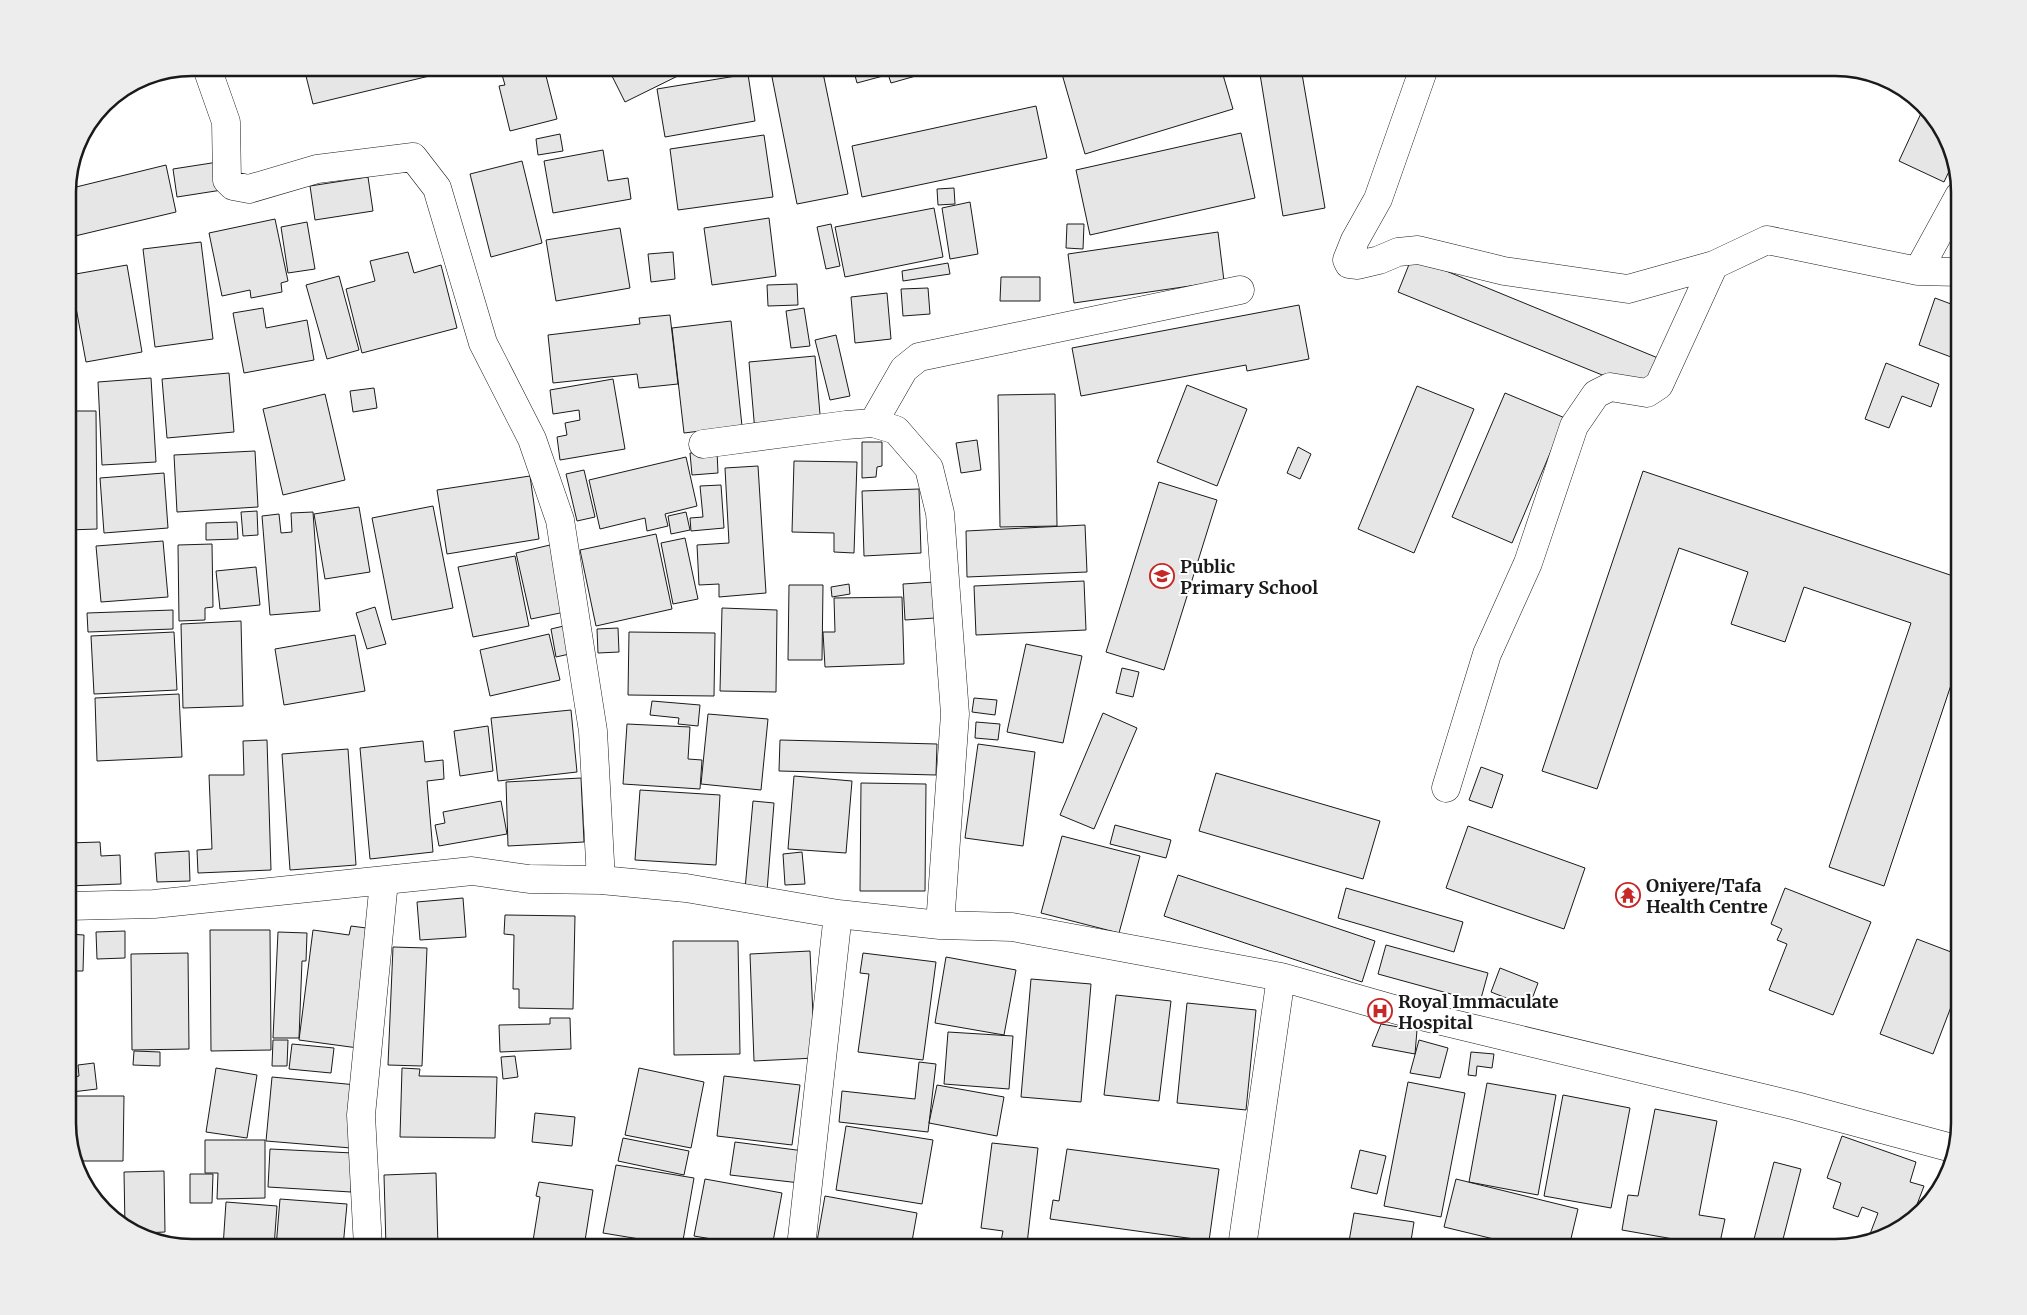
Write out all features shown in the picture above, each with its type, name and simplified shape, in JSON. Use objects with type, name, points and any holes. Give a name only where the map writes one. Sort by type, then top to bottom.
[{"type":"street","points":[[209,76],[226,122],[227,180],[233,186],[249,189],[317,169],[413,157],[437,188],[483,342],[532,439],[560,520],[593,731],[601,880]]},
{"type":"street","points":[[1421,76],[1378,199],[1355,240],[1347,260],[1349,264],[1358,265],[1379,260],[1398,252],[1418,250],[1504,271],[1628,289],[1714,265],[1768,240],[1918,270],[1951,272]]},
{"type":"street","points":[[1918,270],[1951,212]]},
{"type":"street","points":[[1446,788],[1487,654],[1528,563],[1574,426],[1596,394],[1610,387],[1647,393],[1659,385],[1714,265]]},
{"type":"street","points":[[873,423],[904,369],[919,357],[1240,290]]},
{"type":"street","points":[[703,444],[873,423],[896,430],[929,468],[940,513],[955,714],[940,925]]},
{"type":"street","points":[[76,906],[154,904],[384,881],[472,870],[529,879],[601,880],[686,888],[838,914],[940,925],[1012,927],[1281,977],[1404,1012],[1796,1106],[1948,1147]]},
{"type":"street","points":[[368,1239],[362,1115],[384,881]]},
{"type":"street","points":[[802,1239],[838,914]]},
{"type":"street","points":[[1243,1239],[1281,977]]},
{"type":"building","points":[[306,76],[429,76],[313,104]]},
{"type":"building","points":[[502,76],[546,76],[557,119],[510,131],[499,86],[505,85]]},
{"type":"building","points":[[612,76],[678,76],[625,102]]},
{"type":"building","points":[[736,76],[748,76],[755,121],[665,137],[657,89]]},
{"type":"building","points":[[772,76],[824,76],[848,194],[797,204]]},
{"type":"building","points":[[855,76],[883,76],[857,83]]},
{"type":"building","points":[[889,76],[916,76],[891,83]]},
{"type":"building","points":[[1063,76],[1223,76],[1233,109],[1085,154]]},
{"type":"building","points":[[1260,76],[1302,76],[1325,208],[1283,216]]},
{"type":"building","points":[[1036,106],[1047,158],[862,197],[852,146]]},
{"type":"building","points":[[1920,114],[1939,141],[1949,171],[1944,182],[1899,161]]},
{"type":"building","points":[[1241,133],[1255,198],[1090,235],[1076,170]]},
{"type":"building","points":[[560,134],[563,151],[538,155],[536,139]]},
{"type":"building","points":[[764,135],[773,197],[678,210],[670,149]]},
{"type":"building","points":[[603,150],[608,181],[628,178],[631,199],[553,213],[544,161]]},
{"type":"building","points":[[522,161],[542,243],[491,257],[470,174]]},
{"type":"building","points":[[218,162],[222,190],[177,197],[173,169]]},
{"type":"building","points":[[166,165],[176,212],[76,236],[76,187]]},
{"type":"building","points":[[368,177],[373,211],[315,220],[310,186]]},
{"type":"building","points":[[954,188],[955,204],[938,205],[937,189]]},
{"type":"building","points":[[970,202],[978,254],[950,259],[942,208]]},
{"type":"building","points":[[934,208],[943,257],[845,277],[835,227]]},
{"type":"building","points":[[769,218],[776,276],[712,285],[704,228]]},
{"type":"building","points":[[275,219],[288,281],[281,283],[282,292],[251,298],[250,290],[222,296],[209,233]]},
{"type":"building","points":[[307,222],[315,269],[288,273],[281,227]]},
{"type":"building","points":[[831,224],[840,266],[826,269],[817,227]]},
{"type":"building","points":[[1067,224],[1084,224],[1083,249],[1066,248]]},
{"type":"building","points":[[620,228],[630,288],[556,301],[546,240]]},
{"type":"building","points":[[1218,232],[1224,281],[1074,303],[1068,254]]},
{"type":"building","points":[[201,242],[213,339],[155,347],[143,249]]},
{"type":"building","points":[[408,252],[414,273],[441,265],[457,328],[362,353],[346,289],[375,281],[370,261]]},
{"type":"building","points":[[673,252],[675,279],[651,282],[648,254]]},
{"type":"building","points":[[1412,257],[1658,358],[1644,392],[1398,292]]},
{"type":"building","points":[[948,263],[950,274],[903,281],[902,271]]},
{"type":"building","points":[[127,265],[142,352],[86,362],[76,308],[76,274]]},
{"type":"building","points":[[339,276],[359,350],[327,359],[306,285]]},
{"type":"building","points":[[1001,277],[1040,277],[1040,301],[1000,301]]},
{"type":"building","points":[[797,284],[798,305],[768,306],[767,285]]},
{"type":"building","points":[[928,288],[930,314],[903,316],[901,289]]},
{"type":"building","points":[[887,293],[891,339],[855,343],[851,297]]},
{"type":"building","points":[[1935,298],[1951,304],[1951,357],[1919,345]]},
{"type":"building","points":[[1299,305],[1309,359],[1247,371],[1246,365],[1081,396],[1072,348]]},
{"type":"building","points":[[263,308],[266,328],[307,320],[314,360],[244,373],[233,313]]},
{"type":"building","points":[[804,308],[810,346],[791,348],[786,311]]},
{"type":"building","points":[[670,315],[678,384],[639,388],[637,374],[553,383],[548,335],[640,324],[639,318]]},
{"type":"building","points":[[731,321],[742,426],[684,433],[672,328]]},
{"type":"building","points":[[836,335],[850,396],[830,400],[815,340]]},
{"type":"building","points":[[815,356],[821,426],[755,432],[749,362]]},
{"type":"building","points":[[1886,363],[1939,384],[1931,407],[1902,396],[1889,428],[1865,419]]},
{"type":"building","points":[[229,373],[234,432],[167,438],[162,379]]},
{"type":"building","points":[[151,378],[156,462],[102,465],[98,382]]},
{"type":"building","points":[[613,379],[625,449],[560,460],[557,437],[567,435],[565,423],[580,420],[579,410],[553,414],[550,390]]},
{"type":"building","points":[[1187,385],[1247,409],[1217,486],[1157,462]]},
{"type":"building","points":[[1417,386],[1474,409],[1414,553],[1358,529]]},
{"type":"building","points":[[374,388],[377,408],[353,412],[350,391]]},
{"type":"building","points":[[1505,393],[1565,418],[1512,543],[1452,517]]},
{"type":"building","points":[[325,394],[345,480],[283,495],[263,409]]},
{"type":"building","points":[[1055,394],[1057,526],[1000,527],[998,395]]},
{"type":"building","points":[[76,411],[96,411],[97,529],[76,530]]},
{"type":"building","points":[[977,440],[981,470],[961,473],[956,443]]},
{"type":"building","points":[[862,442],[882,442],[882,466],[877,467],[876,477],[862,478]]},
{"type":"building","points":[[1298,447],[1311,454],[1300,479],[1287,473]]},
{"type":"building","points":[[255,451],[258,507],[177,512],[174,455]]},
{"type":"building","points":[[717,451],[718,473],[692,475],[690,453]]},
{"type":"building","points":[[686,457],[697,506],[665,514],[668,526],[647,531],[645,518],[600,529],[589,480]]},
{"type":"building","points":[[794,461],[857,462],[854,553],[834,552],[834,533],[792,532]]},
{"type":"building","points":[[758,466],[766,593],[719,597],[719,584],[699,585],[697,545],[729,543],[725,468]]},
{"type":"building","points":[[584,470],[595,517],[577,521],[566,474]]},
{"type":"building","points":[[1643,471],[1951,575],[1951,685],[1884,886],[1829,867],[1911,623],[1804,587],[1785,642],[1731,624],[1748,572],[1679,548],[1597,789],[1542,771]]},
{"type":"building","points":[[164,473],[168,528],[104,533],[100,478]]},
{"type":"building","points":[[530,476],[539,539],[447,554],[437,490]]},
{"type":"building","name":"Public Primary School","points":[[1159,482],[1217,500],[1164,670],[1106,652]]},
{"type":"building","points":[[721,485],[724,528],[691,531],[690,518],[703,517],[700,486]]},
{"type":"building","points":[[919,489],[921,553],[864,556],[862,491]]},
{"type":"building","points":[[433,506],[453,608],[392,620],[372,518]]},
{"type":"building","points":[[359,507],[370,572],[325,579],[314,514]]},
{"type":"building","points":[[257,511],[258,535],[243,536],[241,512]]},
{"type":"building","points":[[313,512],[320,611],[270,615],[262,516],[279,514],[281,533],[292,532],[291,513]]},
{"type":"building","points":[[686,512],[690,530],[671,534],[668,516]]},
{"type":"building","points":[[237,522],[238,539],[206,540],[206,523]]},
{"type":"building","points":[[1085,525],[1087,572],[967,577],[966,531]]},
{"type":"building","points":[[656,534],[672,609],[596,626],[580,550]]},
{"type":"building","points":[[685,538],[698,599],[673,604],[661,543]]},
{"type":"building","points":[[163,541],[168,597],[101,602],[96,546]]},
{"type":"building","points":[[212,544],[213,607],[205,608],[205,620],[179,621],[178,545]]},
{"type":"building","points":[[550,545],[565,612],[531,619],[516,553]]},
{"type":"building","points":[[515,556],[529,626],[473,637],[458,567]]},
{"type":"building","points":[[256,567],[260,605],[220,609],[216,571]]},
{"type":"building","points":[[1084,581],[1086,630],[976,635],[974,586]]},
{"type":"building","points":[[934,582],[935,618],[905,620],[903,584]]},
{"type":"building","points":[[849,584],[850,594],[832,597],[831,587]]},
{"type":"building","points":[[789,585],[823,585],[822,660],[788,660]]},
{"type":"building","points":[[902,597],[904,664],[825,667],[823,632],[835,632],[834,598]]},
{"type":"building","points":[[375,607],[386,644],[367,649],[356,613]]},
{"type":"building","points":[[722,608],[777,610],[776,692],[720,691]]},
{"type":"building","points":[[173,610],[173,629],[88,632],[87,613]]},
{"type":"building","points":[[241,621],[243,706],[183,708],[181,624]]},
{"type":"building","points":[[568,625],[574,653],[556,657],[551,629]]},
{"type":"building","points":[[618,628],[619,652],[598,653],[597,629]]},
{"type":"building","points":[[174,632],[177,690],[94,694],[91,636]]},
{"type":"building","points":[[629,632],[715,633],[714,696],[628,695]]},
{"type":"building","points":[[549,634],[560,680],[490,696],[480,650]]},
{"type":"building","points":[[355,635],[365,691],[284,705],[275,649]]},
{"type":"building","points":[[1026,644],[1082,656],[1063,743],[1007,732]]},
{"type":"building","points":[[1122,668],[1139,672],[1133,697],[1116,693]]},
{"type":"building","points":[[179,694],[182,757],[97,761],[95,698]]},
{"type":"building","points":[[974,698],[997,700],[995,715],[972,712]]},
{"type":"building","points":[[652,701],[700,705],[698,726],[678,724],[679,718],[650,715]]},
{"type":"building","points":[[571,710],[577,772],[498,781],[491,718]]},
{"type":"building","points":[[1103,713],[1137,728],[1094,829],[1060,815]]},
{"type":"building","points":[[708,714],[768,719],[761,790],[701,784]]},
{"type":"building","points":[[976,722],[1000,724],[998,740],[975,738]]},
{"type":"building","points":[[627,724],[690,727],[688,759],[702,760],[700,789],[623,784]]},
{"type":"building","points":[[488,726],[493,771],[460,776],[454,731]]},
{"type":"building","points":[[267,740],[271,870],[198,873],[197,850],[212,849],[209,775],[244,775],[243,741]]},
{"type":"building","points":[[780,740],[937,744],[936,775],[779,771]]},
{"type":"building","points":[[423,741],[425,762],[443,760],[444,779],[427,781],[433,852],[370,859],[360,748]]},
{"type":"building","points":[[978,744],[1035,752],[1023,846],[965,838]]},
{"type":"building","points":[[348,749],[356,865],[290,870],[282,754]]},
{"type":"building","points":[[1481,767],[1503,775],[1492,808],[1469,800]]},
{"type":"building","points":[[1216,773],[1380,821],[1363,879],[1199,831]]},
{"type":"building","points":[[794,776],[852,781],[846,853],[788,849]]},
{"type":"building","points":[[581,778],[584,842],[508,846],[506,782]]},
{"type":"building","points":[[861,783],[926,784],[925,891],[860,891]]},
{"type":"building","points":[[640,790],[720,795],[716,865],[635,860]]},
{"type":"building","points":[[501,801],[507,834],[439,846],[435,825],[445,823],[443,812]]},
{"type":"building","points":[[753,801],[774,803],[767,891],[745,889]]},
{"type":"building","points":[[1115,825],[1171,840],[1166,858],[1110,844]]},
{"type":"building","points":[[1468,826],[1585,868],[1564,929],[1446,888]]},
{"type":"building","points":[[1062,836],[1140,856],[1119,933],[1041,913]]},
{"type":"building","points":[[100,842],[101,856],[120,855],[121,884],[76,886],[76,843]]},
{"type":"building","points":[[189,851],[190,881],[157,882],[155,853]]},
{"type":"building","points":[[802,852],[805,884],[785,885],[783,854]]},
{"type":"building","points":[[1178,875],[1375,941],[1362,982],[1164,916]]},
{"type":"building","points":[[1346,888],[1463,922],[1454,952],[1338,918]]},
{"type":"building","points":[[1785,888],[1871,922],[1833,1015],[1769,990],[1787,944],[1777,940],[1782,929],[1771,924]]},
{"type":"building","points":[[463,898],[466,937],[420,940],[417,902]]},
{"type":"building","points":[[505,915],[575,916],[573,1009],[519,1008],[519,989],[513,989],[514,935],[504,934]]},
{"type":"building","points":[[351,926],[374,929],[358,1048],[299,1040],[313,930],[349,935]]},
{"type":"building","points":[[210,930],[270,930],[271,1050],[211,1051]]},
{"type":"building","points":[[125,931],[125,958],[97,959],[96,932]]},
{"type":"building","points":[[278,932],[307,933],[306,961],[302,961],[299,1038],[273,1038]]},
{"type":"building","points":[[76,934],[84,935],[83,971],[76,971]]},
{"type":"building","points":[[1917,939],[1951,952],[1951,1007],[1933,1054],[1880,1034]]},
{"type":"building","points":[[673,941],[738,941],[740,1054],[674,1055]]},
{"type":"building","points":[[1386,945],[1488,973],[1480,1002],[1378,974]]},
{"type":"building","points":[[393,947],[427,948],[422,1066],[388,1065]]},
{"type":"building","points":[[810,951],[815,1058],[754,1061],[750,954]]},
{"type":"building","points":[[188,953],[189,1049],[132,1050],[131,954]]},
{"type":"building","points":[[863,953],[936,962],[923,1060],[858,1052],[869,974],[860,973]]},
{"type":"building","points":[[946,957],[1016,970],[1004,1035],[935,1023]]},
{"type":"building","points":[[1500,968],[1538,983],[1529,1007],[1491,992]]},
{"type":"building","points":[[1031,979],[1091,984],[1081,1102],[1021,1097]]},
{"type":"building","points":[[1116,995],[1171,1001],[1159,1101],[1104,1095]]},
{"type":"building","points":[[1187,1003],[1256,1010],[1246,1110],[1177,1103]]},
{"type":"building","points":[[550,1018],[570,1018],[571,1049],[500,1052],[499,1025],[550,1024]]},
{"type":"building","points":[[1381,1024],[1417,1030],[1415,1054],[1372,1046]]},
{"type":"building","points":[[948,1032],[1013,1036],[1009,1089],[944,1084]]},
{"type":"building","points":[[273,1040],[288,1040],[287,1066],[272,1066]]},
{"type":"building","points":[[1419,1040],[1448,1048],[1440,1078],[1410,1073]]},
{"type":"building","points":[[292,1044],[334,1048],[331,1073],[289,1069]]},
{"type":"building","points":[[134,1051],[160,1052],[160,1066],[133,1065]]},
{"type":"building","points":[[1471,1052],[1494,1054],[1492,1068],[1477,1066],[1476,1076],[1468,1075]]},
{"type":"building","points":[[515,1056],[518,1077],[503,1079],[501,1057]]},
{"type":"building","points":[[919,1062],[936,1064],[928,1132],[839,1122],[842,1091],[915,1099]]},
{"type":"building","points":[[94,1063],[97,1089],[76,1092],[76,1077],[79,1076],[78,1065]]},
{"type":"building","points":[[216,1068],[257,1075],[247,1138],[206,1132]]},
{"type":"building","points":[[402,1068],[420,1069],[419,1076],[497,1077],[495,1138],[400,1137]]},
{"type":"building","points":[[639,1068],[704,1082],[691,1148],[625,1135]]},
{"type":"building","points":[[724,1076],[800,1085],[792,1145],[717,1136]]},
{"type":"building","points":[[272,1077],[357,1085],[351,1148],[266,1141]]},
{"type":"building","points":[[1408,1082],[1465,1093],[1441,1217],[1384,1206]]},
{"type":"building","points":[[1487,1083],[1556,1095],[1538,1195],[1469,1182]]},
{"type":"building","points":[[937,1085],[1004,1097],[997,1136],[929,1123]]},
{"type":"building","points":[[1563,1095],[1630,1108],[1611,1208],[1544,1196]]},
{"type":"building","points":[[76,1096],[124,1096],[123,1161],[83,1161],[76,1130]]},
{"type":"building","points":[[1655,1109],[1717,1121],[1699,1215],[1725,1219],[1721,1239],[1673,1239],[1622,1230],[1628,1195],[1638,1196]]},
{"type":"building","points":[[535,1113],[575,1117],[572,1146],[532,1142]]},
{"type":"building","points":[[846,1126],[933,1140],[922,1204],[836,1190]]},
{"type":"building","points":[[1842,1136],[1916,1162],[1910,1182],[1924,1186],[1917,1204],[1911,1210],[1886,1227],[1870,1233],[1878,1213],[1862,1207],[1858,1217],[1833,1208],[1841,1183],[1827,1178]]},
{"type":"building","points":[[623,1138],[689,1151],[684,1175],[618,1161]]},
{"type":"building","points":[[205,1140],[265,1140],[265,1198],[217,1199],[218,1173],[205,1173]]},
{"type":"building","points":[[735,1142],[804,1151],[800,1183],[730,1175]]},
{"type":"building","points":[[992,1143],[1038,1148],[1028,1239],[1001,1239],[1003,1231],[981,1228]]},
{"type":"building","points":[[270,1149],[353,1153],[351,1192],[268,1187]]},
{"type":"building","points":[[1067,1149],[1219,1169],[1209,1239],[1195,1239],[1050,1219],[1053,1200],[1059,1201]]},
{"type":"building","points":[[1360,1150],[1386,1156],[1377,1194],[1351,1188]]},
{"type":"building","points":[[1774,1162],[1801,1169],[1783,1239],[1754,1239]]},
{"type":"building","points":[[616,1165],[694,1178],[683,1239],[639,1239],[603,1233]]},
{"type":"building","points":[[164,1171],[165,1232],[155,1232],[148,1230],[125,1217],[124,1172]]},
{"type":"building","points":[[436,1173],[438,1239],[386,1239],[384,1175]]},
{"type":"building","points":[[190,1174],[213,1174],[212,1203],[190,1203]]},
{"type":"building","points":[[705,1179],[782,1193],[773,1239],[712,1239],[694,1236]]},
{"type":"building","points":[[1456,1179],[1578,1209],[1571,1239],[1494,1239],[1444,1227]]},
{"type":"building","points":[[539,1182],[593,1190],[585,1239],[533,1239],[540,1197],[536,1196]]},
{"type":"building","points":[[825,1196],[917,1213],[912,1239],[817,1239]]},
{"type":"building","points":[[280,1199],[347,1204],[344,1239],[277,1239]]},
{"type":"building","points":[[226,1202],[277,1206],[275,1239],[224,1239]]},
{"type":"building","points":[[1354,1213],[1414,1222],[1411,1239],[1349,1239]]},
{"type":"place","name":"Public Primary School","points":[[1162,576]]},
{"type":"place","name":"Oniyere/Tafa Health Centre","points":[[1628,895]]},
{"type":"place","name":"Royal Immaculate Hospital","points":[[1380,1011]]}]
